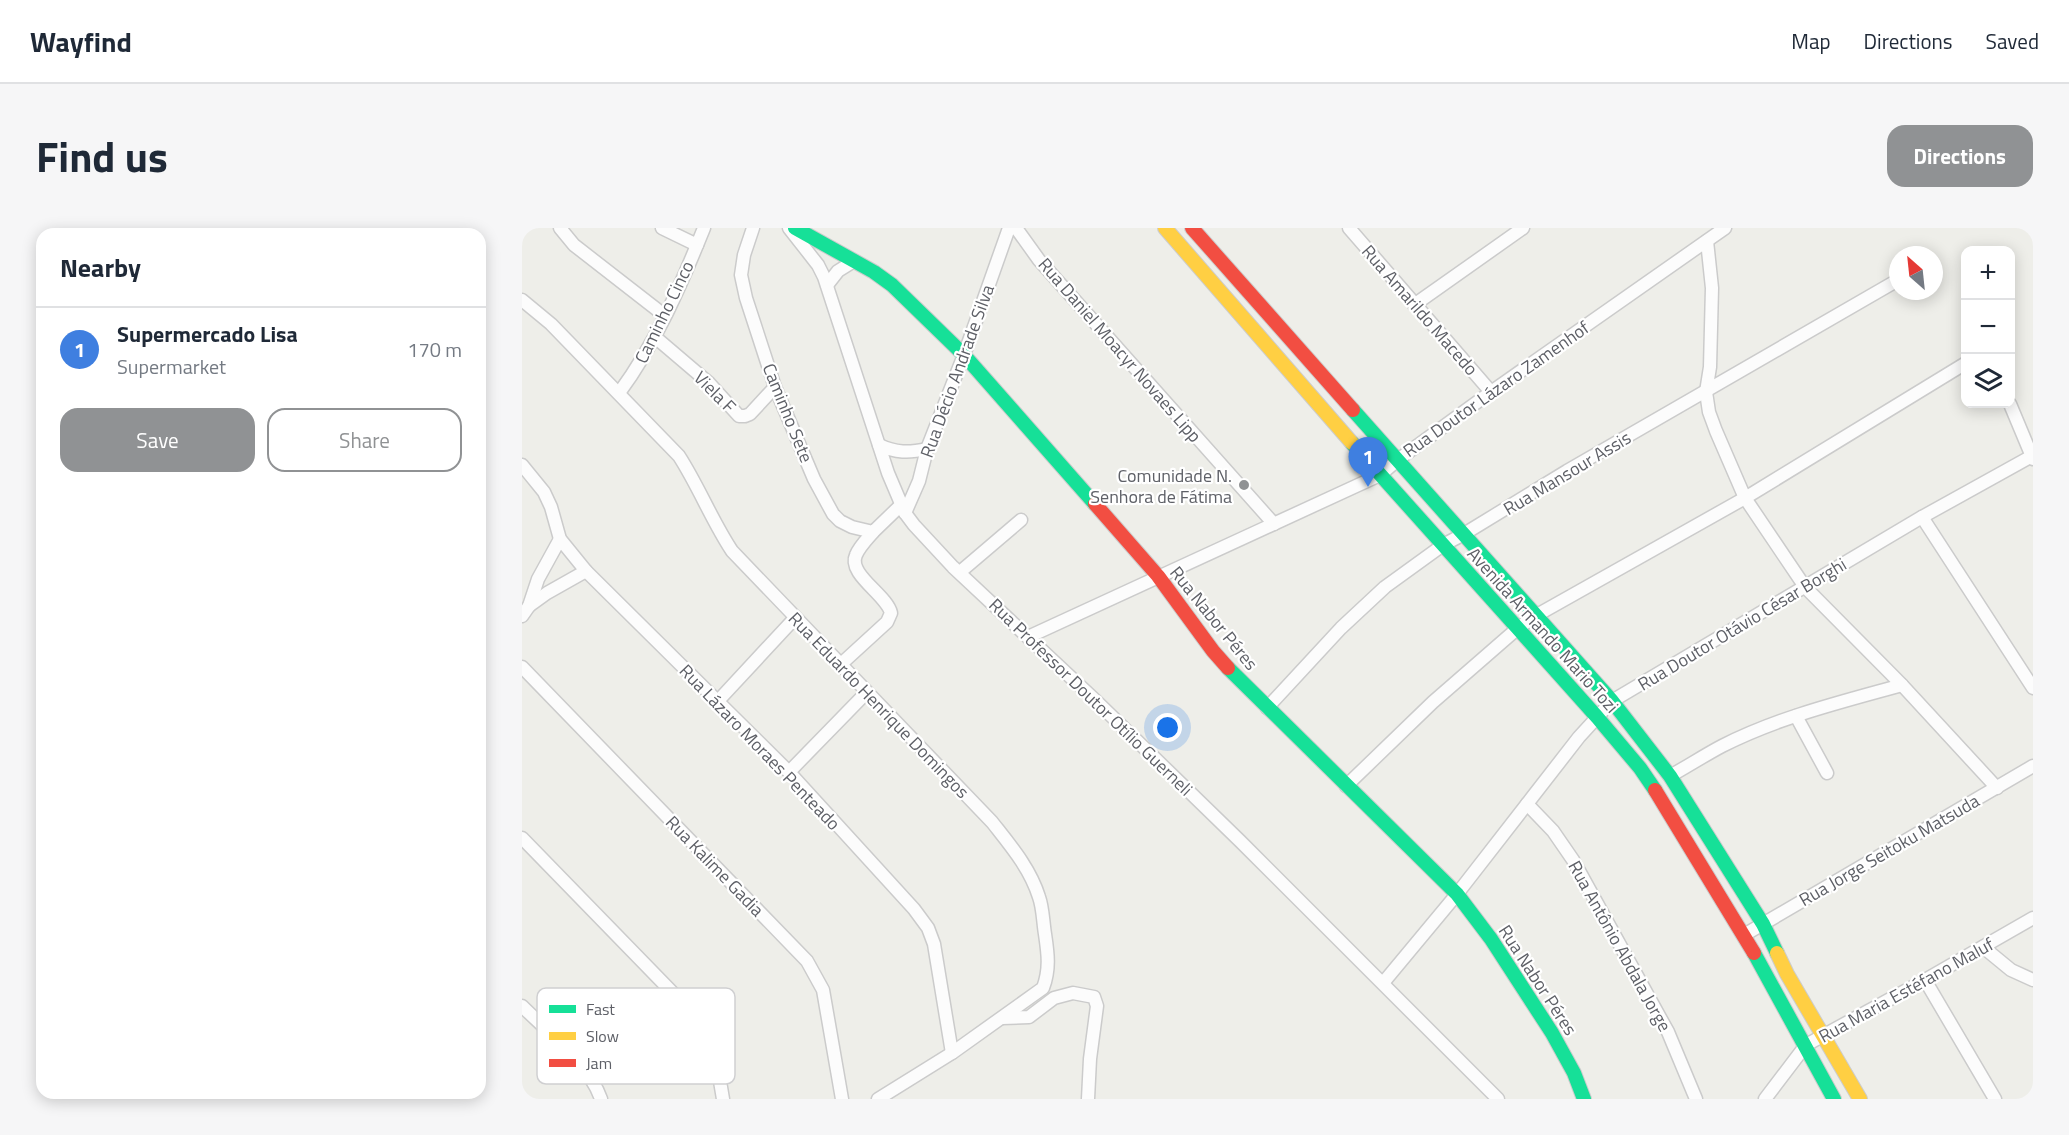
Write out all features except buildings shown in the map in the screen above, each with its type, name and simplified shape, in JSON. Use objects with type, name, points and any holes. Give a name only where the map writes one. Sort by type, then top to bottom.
[{"type":"street","points":[[560,228],[574,245],[664,315]]},
{"type":"street","points":[[662,228],[697,246]]},
{"type":"street","name":"Caminho Cinco","points":[[619,393],[640,364],[655,337],[704,228]]},
{"type":"street","name":"Caminho Sete","points":[[753,228],[744,255],[741,275],[746,298],[775,387],[814,479],[833,514],[840,521],[852,527],[873,532]]},
{"type":"street","name":"Rua Professor Doutor Otílio Guerneli","points":[[789,228],[818,265],[827,285],[879,446],[903,509],[960,572],[1240,841],[1498,1099]]},
{"type":"street","name":"Rua Nabor Péres","points":[[795,228],[874,272],[892,285],[964,355],[1158,576],[1213,651],[1267,708],[1457,894],[1491,939],[1552,1033],[1574,1073],[1584,1099]]},
{"type":"street","name":"Rua Décio Andrade Silva","points":[[903,509],[919,481],[927,449],[964,355],[1009,228]]},
{"type":"street","name":"Rua Daniel Moacyr Novaes Lipp","points":[[1016,228],[1072,297],[1274,524]]},
{"type":"street","name":"Avenida Armando Mario Tozi","points":[[1165,228],[1640,768],[1744,934],[1834,1099]]},
{"type":"street","name":"Avenida Armando Mario Tozi","points":[[1192,228],[1537,615],[1612,701],[1670,776],[1763,924],[1787,974],[1860,1099]]},
{"type":"street","name":"Rua Amarildo Macedo","points":[[1349,228],[1491,392]]},
{"type":"street","points":[[1414,305],[1523,228]]},
{"type":"street","name":"Rua Doutor Lázaro Zamenhof","points":[[1028,637],[1380,475],[1491,392],[1725,228]]},
{"type":"street","points":[[1707,241],[1712,288],[1710,367],[1706,392],[1709,412],[1745,498],[1805,587],[1902,685],[1997,788]]},
{"type":"street","points":[[827,285],[838,271],[854,261]]},
{"type":"street","name":"Rua Mansour Assis","points":[[1267,708],[1350,619],[1385,587],[1443,545],[1889,285]]},
{"type":"street","name":"Rua Eduardo Henrique Domingos","points":[[522,300],[551,324],[679,456],[732,551],[992,822],[1021,859],[1034,884],[1040,898],[1049,973],[1043,988],[952,1053],[879,1099]]},
{"type":"street","name":"Viela F","points":[[655,337],[709,383],[739,416],[750,414],[775,387]]},
{"type":"street","points":[[1346,786],[1433,702],[1518,628],[1537,615],[1745,498],[1961,365]]},
{"type":"street","points":[[2012,408],[2032,458]]},
{"type":"street","points":[[879,446],[908,453],[927,449]]},
{"type":"street","name":"Rua Doutor Otávio César Borghi","points":[[1383,983],[1457,894],[1579,737],[1612,701],[1922,517],[2032,458]]},
{"type":"street","name":"Rua Lázaro Moraes Penteado","points":[[522,465],[543,492],[551,507],[560,539],[586,571],[789,772],[915,909],[928,928],[934,944],[952,1053]]},
{"type":"street","points":[[840,666],[886,622],[891,613],[886,603],[857,570],[854,562],[856,555],[873,532],[903,509]]},
{"type":"street","points":[[1922,517],[2033,688]]},
{"type":"street","points":[[960,572],[1021,520]]},
{"type":"street","points":[[525,611],[538,579],[560,539]]},
{"type":"street","points":[[525,611],[547,593],[586,571]]},
{"type":"street","points":[[717,702],[795,618]]},
{"type":"street","name":"Rua Kalime Gadia","points":[[522,668],[807,961],[823,990],[842,1099]]},
{"type":"street","points":[[1670,776],[1722,746],[1796,716],[1902,685]]},
{"type":"street","points":[[789,772],[867,693]]},
{"type":"street","points":[[1796,716],[1827,773]]},
{"type":"street","name":"Rua Jorge Seitoku Matsuda","points":[[1744,934],[2033,766]]},
{"type":"street","name":"Rua Antônio Abdala Jorge","points":[[1527,804],[1553,831],[1579,870],[1668,1032],[1696,1099]]},
{"type":"street","points":[[522,838],[668,988]]},
{"type":"street","name":"Rua Maria Estéfano Maluf","points":[[1765,1099],[1806,1045],[2033,918]]},
{"type":"street","points":[[1983,947],[2011,970],[2033,980]]},
{"type":"street","points":[[1925,980],[1995,1099]]},
{"type":"street","points":[[1001,1018],[1029,1017],[1054,998],[1073,993],[1094,997],[1097,1006],[1090,1059],[1088,1099]]},
{"type":"street","points":[[522,1006],[537,1021]]},
{"type":"street","points":[[595,1084],[601,1099]]},
{"type":"street","points":[[720,1084],[723,1099]]},
{"type":"traffic: fast","points":[[795,228],[874,272],[892,285],[964,355],[1095,504]]},
{"type":"traffic: fast","points":[[1353,410],[1612,701],[1670,776],[1763,924],[1777,953]]},
{"type":"traffic: fast","points":[[1352,443],[1597,717],[1640,768],[1655,790]]},
{"type":"traffic: fast","points":[[1228,668],[1457,894],[1491,939],[1552,1033],[1574,1073],[1584,1099]]},
{"type":"traffic: fast","points":[[1754,953],[1834,1099]]},
{"type":"traffic: slow","points":[[1165,228],[1352,443]]},
{"type":"traffic: slow","points":[[1777,953],[1860,1099]]},
{"type":"traffic: jam","points":[[1192,228],[1353,410]]},
{"type":"traffic: jam","points":[[1095,504],[1158,576],[1228,668]]},
{"type":"traffic: jam","points":[[1655,790],[1754,953]]},
{"type":"place","name":"Comunidade N. Senhora de Fátima","points":[[1244,485]]},
{"type":"place","name":"Supermercado Lisa","points":[[1368,487]]}]
